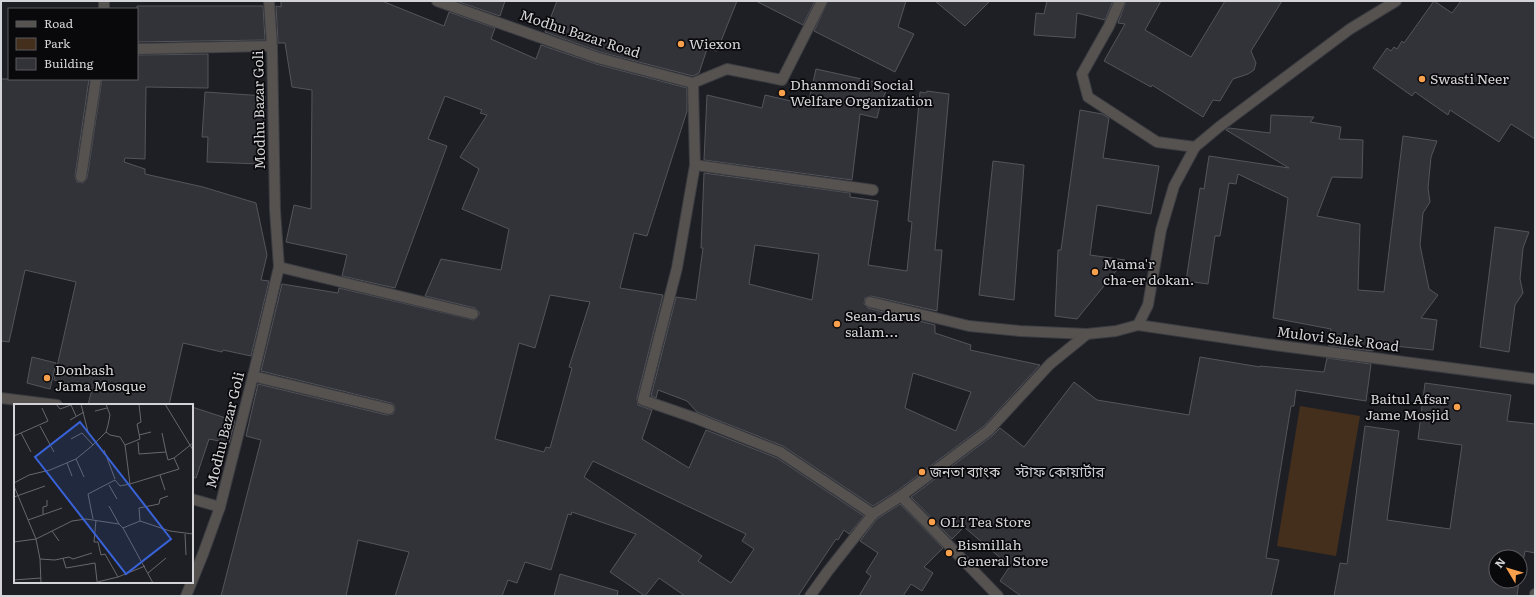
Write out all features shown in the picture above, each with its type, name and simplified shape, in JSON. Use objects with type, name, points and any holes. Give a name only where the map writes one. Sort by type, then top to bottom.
[{"type":"street","name":"Modhu Bazar Goli","points":[[193,579],[220,506],[279,267],[275,210],[272,46],[269,1]]},
{"type":"street","name":"Modhu Bazar Road","points":[[437,1],[598,58],[693,83]]},
{"type":"street","points":[[822,1],[782,80],[727,69],[693,83],[695,165],[677,268],[643,400],[695,418],[780,452],[873,514]]},
{"type":"street","points":[[1120,1],[1109,26],[1082,74],[1088,97],[1157,142],[1195,147]]},
{"type":"street","points":[[870,302],[969,326],[1020,332],[1087,334],[1116,331],[1138,325],[1148,305],[1161,230],[1174,186],[1195,147],[1218,127],[1350,29],[1396,1]]},
{"type":"street","points":[[138,50],[272,46]]},
{"type":"street","points":[[82,177],[96,80]]},
{"type":"street","points":[[695,165],[872,190]]},
{"type":"street","points":[[279,267],[473,314]]},
{"type":"street","name":"Mulovi Salek Road","points":[[1138,325],[1274,345],[1535,379]]},
{"type":"street","points":[[810,596],[873,514],[902,496],[988,431],[1050,364],[1087,334]]},
{"type":"street","points":[[253,376],[390,409]]},
{"type":"street","points":[[1,398],[49,404]]},
{"type":"street","points":[[902,496],[998,596]]},
{"type":"street","points":[[193,499],[220,506]]},
{"type":"street","name":"Modhu Bazar Goli","points":[[186,596],[191,583]]},
{"type":"green space","points":[[1300,406],[1360,416],[1336,556],[1277,546]]},
{"type":"building","points":[[281,1],[382,1],[444,26],[449,12],[495,28],[491,39],[536,59],[541,45],[596,64],[687,88],[687,111],[647,236],[634,233],[620,288],[663,295],[637,398],[638,405],[652,410],[642,439],[689,468],[706,430],[777,458],[864,516],[849,534],[844,530],[838,540],[836,539],[798,596],[685,596],[659,578],[645,596],[610,572],[636,534],[572,512],[571,515],[568,514],[551,570],[525,562],[517,583],[508,580],[502,596],[395,596],[409,552],[358,540],[346,596],[221,596],[261,440],[246,436],[258,384],[387,415],[393,414],[395,410],[394,405],[391,403],[261,371],[282,284],[338,293],[339,288],[474,320],[479,315],[479,312],[475,308],[425,296],[441,259],[501,270],[509,229],[462,209],[479,169],[460,157],[487,115],[480,113],[482,110],[445,96],[428,139],[447,146],[395,288],[342,276],[347,255],[286,242],[294,205],[311,209],[312,90],[292,87],[285,43],[278,43],[276,6],[281,7]],"holes":[[[550,295],[590,302],[569,367],[572,368],[550,448],[546,447],[544,452],[495,439],[519,343],[535,348]],[[593,461],[746,534],[742,541],[754,549],[731,583],[698,561],[702,556],[584,477]]]},
{"type":"building","points":[[456,1],[505,1],[500,16]]},
{"type":"building","points":[[557,1],[737,1],[717,51],[707,49],[699,73],[693,76],[600,52],[545,32]]},
{"type":"building","points":[[756,1],[815,1],[803,25]]},
{"type":"building","points":[[828,1],[906,1],[898,27],[914,34],[895,72],[814,31]]},
{"type":"building","points":[[935,1],[990,1],[965,26]]},
{"type":"building","points":[[1047,1],[1113,1],[1105,20],[1077,13],[1075,38],[1034,35],[1036,13],[1044,14]]},
{"type":"building","points":[[1126,1],[1161,1],[1145,30],[1191,57],[1225,1],[1282,1],[1251,51],[1256,63],[1254,70],[1248,74],[1233,79],[1220,101],[1213,100],[1203,117],[1152,85],[1151,87],[1104,61],[1125,24],[1118,23]]},
{"type":"building","points":[[1434,1],[1452,13],[1461,1],[1535,1],[1535,139],[1511,124],[1499,142],[1450,110],[1448,115],[1415,92],[1412,96],[1373,68],[1387,48],[1391,51],[1394,47],[1397,49],[1402,41],[1404,43]]},
{"type":"building","points":[[137,6],[263,6],[265,40],[138,42]]},
{"type":"building","points":[[208,54],[208,88],[146,87],[145,159],[125,158],[124,162],[145,169],[145,174],[203,187],[256,203],[267,255],[261,280],[269,281],[251,356],[223,350],[222,352],[183,343],[169,404],[88,404],[92,389],[54,380],[76,282],[25,270],[9,342],[1,341],[1,79],[89,80],[75,176],[77,182],[83,183],[87,178],[102,80],[138,80],[138,55]]},
{"type":"building","points":[[816,69],[889,85],[881,102],[877,118],[860,114],[852,180],[704,160],[707,95],[762,108],[765,95],[808,105]]},
{"type":"building","points":[[927,91],[949,94],[935,250],[942,250],[937,311],[871,296],[865,298],[864,304],[868,308],[935,325],[935,333],[971,345],[970,350],[1040,365],[984,426],[897,491],[873,506],[783,446],[697,412],[687,401],[658,390],[656,398],[651,396],[676,297],[696,300],[703,248],[701,248],[704,173],[850,193],[850,197],[878,201],[868,265],[907,271],[912,222],[908,221],[920,92],[926,93]],"holes":[[[755,245],[819,254],[812,300],[749,284]],[[913,373],[971,392],[956,431],[905,408]]]},
{"type":"building","points":[[205,92],[265,96],[264,141],[262,141],[260,164],[207,162],[208,137],[202,137]]},
{"type":"building","points":[[1080,110],[1102,114],[1109,118],[1103,158],[1159,166],[1151,214],[1097,205],[1090,255],[1125,260],[1077,319],[1055,316],[1058,250],[1061,250]]},
{"type":"building","points":[[1271,115],[1314,117],[1310,122],[1341,127],[1339,139],[1363,140],[1362,178],[1332,177],[1317,216],[1360,224],[1358,290],[1384,292],[1403,136],[1437,141],[1431,157],[1428,188],[1430,202],[1423,213],[1420,245],[1429,289],[1438,295],[1421,318],[1437,320],[1433,350],[1375,344],[1373,351],[1329,346],[1331,329],[1273,318],[1288,198],[1238,174],[1236,184],[1229,183],[1220,236],[1215,236],[1208,284],[1186,281],[1200,188],[1204,189],[1209,156],[1289,168],[1226,130],[1229,128],[1270,133]]},
{"type":"building","points":[[993,161],[1024,165],[1014,300],[979,295]]},
{"type":"building","points":[[1495,227],[1529,232],[1523,248],[1520,279],[1523,293],[1515,305],[1509,352],[1480,347]]},
{"type":"building","points":[[32,357],[56,363],[50,389],[27,383]]},
{"type":"building","points":[[1200,357],[1260,367],[1324,372],[1327,358],[1371,364],[1366,401],[1296,390],[1294,406],[1291,406],[1266,558],[1279,560],[1271,596],[1021,596],[1000,581],[1010,566],[964,527],[952,539],[911,497],[992,436],[1000,428],[1024,447],[1074,382],[1097,400],[1189,415]]},
{"type":"building","points":[[1425,383],[1511,395],[1507,421],[1535,424],[1535,553],[1528,552],[1528,549],[1488,549],[1488,589],[1518,589],[1517,596],[1334,596],[1340,563],[1347,564],[1365,426],[1399,431],[1387,520],[1450,529],[1462,445],[1418,439]]},
{"type":"building","points":[[193,407],[235,421],[229,443],[209,439],[196,478],[193,477]]},
{"type":"building","points":[[900,504],[943,548],[924,567],[933,573],[922,591],[911,584],[903,596],[859,596],[871,576],[866,572],[878,553],[860,541],[877,519]]},
{"type":"building","points":[[560,574],[618,591],[617,596],[554,596]]},
{"type":"place","name":"Wiexon","points":[[681,44]]},
{"type":"place","name":"Swasti Neer","points":[[1422,79]]},
{"type":"place","name":"Dhanmondi Social Welfare Organization","points":[[782,93]]},
{"type":"place","name":"Mama'r cha-er dokan.","points":[[1095,272]]},
{"type":"place","name":"Sean-darus salam...","points":[[837,324]]},
{"type":"place","name":"Donbash Jama Mosque","points":[[47,378]]},
{"type":"place","name":"Baitul Afsar Jame Mosjid","points":[[1457,407]]},
{"type":"place","name":"জনতা ব্যাংক","points":[[922,472]]},
{"type":"place","name":"OLI Tea Store","points":[[932,522]]},
{"type":"place","name":"Bismillah General Store","points":[[949,553]]},
{"type":"district","name":"স্টাফ কোয়ার্টার","points":[[1060,472]]}]
